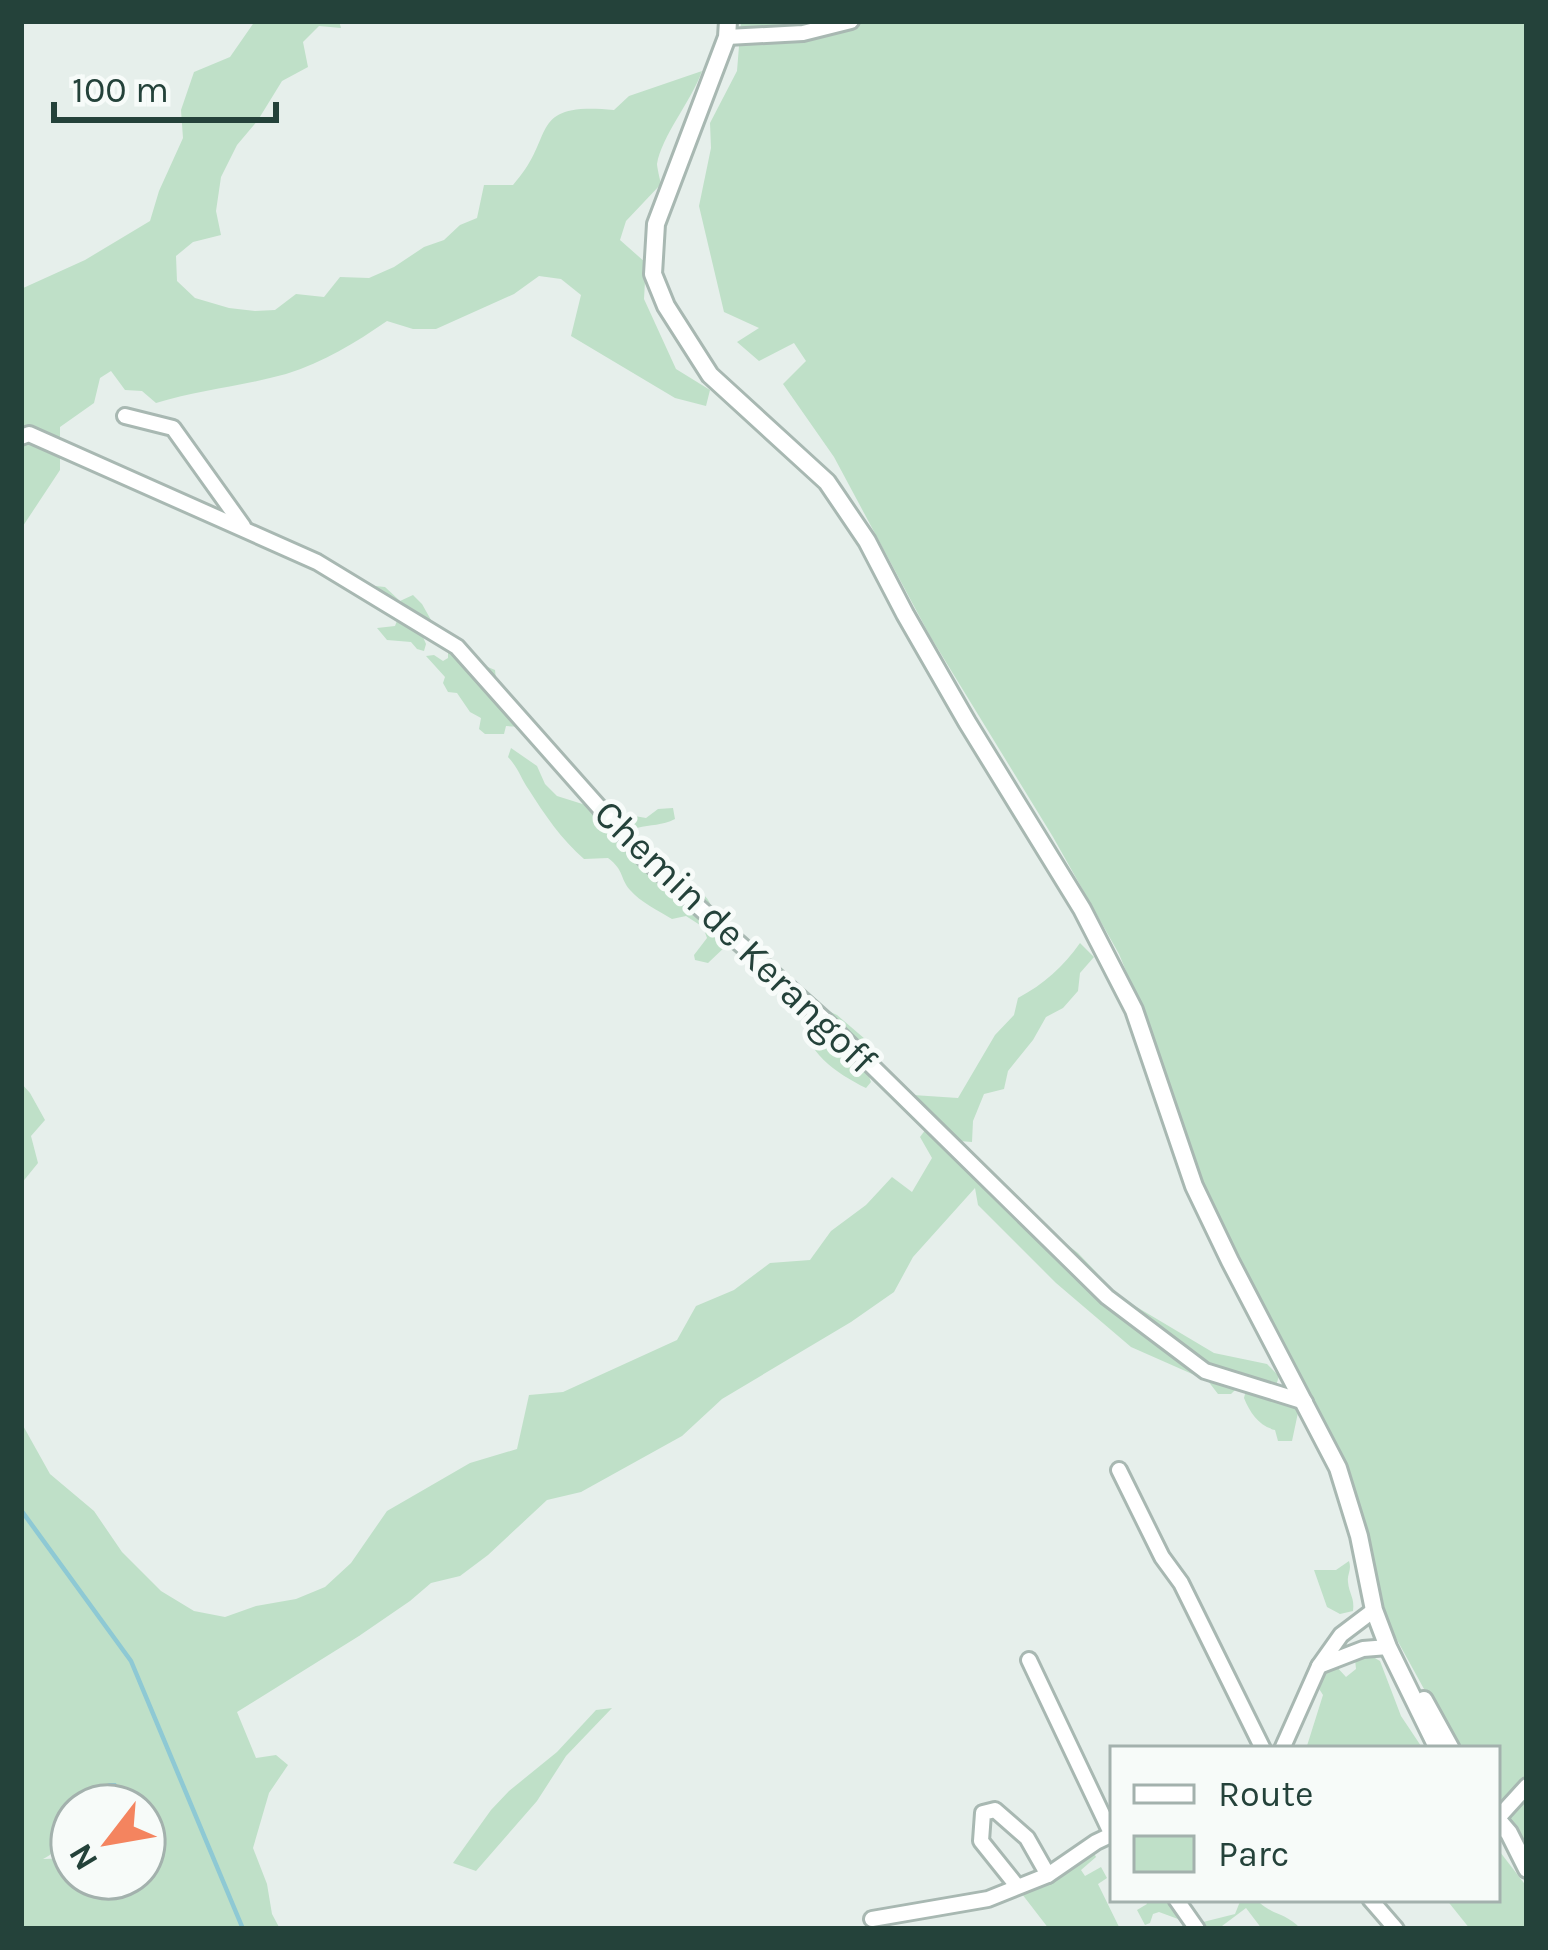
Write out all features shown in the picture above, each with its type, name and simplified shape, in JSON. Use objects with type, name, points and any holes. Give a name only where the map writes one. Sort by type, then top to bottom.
[{"type":"street","points":[[851,21],[803,33],[727,29],[656,224],[653,274],[666,306],[710,375],[827,482],[867,541],[967,722],[1082,909],[1134,1010],[1194,1186],[1338,1468],[1359,1536],[1374,1610],[1437,1746]]},
{"type":"street","points":[[125,416],[173,428],[246,530]]},
{"type":"street","name":"Chemin de Kerangoff","points":[[21,437],[29,434],[317,562],[457,647],[645,859],[825,1020],[1107,1298],[1205,1372],[1305,1402]]},
{"type":"street","points":[[1119,1471],[1262,1746]]},
{"type":"street","points":[[1283,1746],[1318,1666],[1341,1635],[1374,1610]]},
{"type":"street","points":[[1374,1610],[1449,1746]]},
{"type":"street","points":[[1318,1666],[1363,1649],[1388,1647]]},
{"type":"street","points":[[1029,1660],[1110,1830]]},
{"type":"street","points":[[1500,1816],[1527,1786]]},
{"type":"street","points":[[1017,1886],[981,1841],[983,1814],[995,1810],[1027,1838],[1048,1875]]},
{"type":"street","points":[[1500,1822],[1527,1872]]},
{"type":"street","points":[[872,1919],[988,1899],[1048,1875],[1110,1835]]},
{"type":"street","points":[[1500,1840],[1527,1872]]},
{"type":"street","points":[[1178,1902],[1197,1929]]},
{"type":"street","points":[[1373,1902],[1396,1929]]},
{"type":"green space","points":[[255,21],[339,21],[341,28],[319,26],[303,42],[308,67],[282,81],[237,145],[221,177],[216,211],[221,235],[193,242],[176,256],[177,281],[195,298],[255,311],[275,310],[296,294],[324,297],[340,277],[369,278],[444,240],[460,225],[477,218],[484,185],[513,185],[555,117],[567,111],[614,110],[629,96],[702,71],[660,153],[661,184],[626,221],[620,240],[646,263],[644,299],[676,369],[710,390],[706,406],[675,398],[571,336],[581,295],[561,279],[539,276],[514,294],[436,329],[413,329],[387,321],[313,364],[254,382],[156,403],[142,391],[125,390],[111,371],[100,378],[94,403],[60,427],[60,470],[21,529],[21,289],[85,260],[150,221],[183,138],[181,110],[194,72],[230,57]]},
{"type":"green space","points":[[741,21],[1527,21],[1527,1859],[1500,1814],[1500,1746],[1455,1746],[1379,1606],[1363,1533],[1200,1186],[1154,1039],[1119,954],[930,636],[834,457],[783,384],[806,361],[794,343],[759,361],[737,342],[759,328],[724,312],[699,206],[711,148],[710,123],[737,71]]},
{"type":"green space","points":[[375,586],[385,587],[400,601],[413,595],[435,627],[495,670],[501,692],[522,727],[506,726],[504,734],[485,734],[479,729],[481,718],[470,712],[457,693],[448,692],[445,677],[426,656],[443,661],[448,648],[430,635],[423,637],[424,651],[411,642],[387,640],[377,628],[395,626],[398,618]]},
{"type":"green space","points":[[511,748],[537,766],[557,796],[619,822],[629,815],[646,818],[658,809],[673,808],[675,819],[637,828],[643,844],[667,860],[683,884],[706,897],[717,915],[728,920],[752,947],[776,963],[777,971],[806,990],[813,1004],[837,1015],[865,1039],[877,1064],[867,1071],[871,1082],[866,1088],[822,1058],[808,1036],[804,1010],[751,972],[727,945],[708,963],[695,960],[707,938],[703,927],[686,916],[672,919],[644,902],[608,858],[584,859],[576,852],[508,757]]},
{"type":"green space","points":[[1080,943],[1094,957],[1080,973],[1078,991],[1063,1008],[1046,1017],[1008,1071],[1004,1089],[984,1094],[973,1121],[972,1142],[959,1141],[1114,1291],[1214,1353],[1267,1364],[1279,1376],[1276,1386],[1287,1404],[1299,1408],[1292,1441],[1278,1441],[1275,1430],[1256,1418],[1244,1398],[1246,1390],[1218,1394],[1208,1381],[1131,1347],[1056,1283],[978,1205],[975,1188],[913,1257],[894,1292],[722,1399],[682,1436],[581,1492],[547,1500],[460,1576],[431,1583],[359,1636],[237,1712],[256,1758],[276,1755],[288,1765],[269,1793],[253,1848],[280,1929],[21,1929],[21,1422],[50,1474],[94,1511],[122,1552],[161,1591],[194,1611],[225,1617],[325,1587],[351,1563],[387,1511],[470,1463],[517,1449],[529,1395],[563,1392],[677,1340],[696,1306],[734,1290],[770,1263],[810,1260],[831,1231],[866,1205],[892,1177],[912,1192],[932,1158],[920,1137],[926,1129],[913,1095],[958,1098],[995,1035],[1014,1015],[1018,998],[1060,967]]},
{"type":"green space","points":[[21,1083],[45,1120],[31,1136],[38,1163],[21,1184]]},
{"type":"green space","points":[[1349,1561],[1353,1611],[1340,1614],[1327,1607],[1314,1570],[1336,1570]]},
{"type":"green space","points":[[1366,1653],[1380,1661],[1401,1716],[1421,1746],[1307,1746],[1323,1695],[1316,1684],[1335,1665],[1346,1677],[1356,1669],[1355,1659]]},
{"type":"green space","points":[[612,1708],[566,1756],[537,1801],[476,1871],[453,1863],[509,1791],[557,1752],[596,1710]]},
{"type":"green space","points":[[1500,1852],[1527,1887],[1527,1929],[1470,1929],[1448,1902],[1500,1902]]},
{"type":"green space","points":[[1094,1853],[1096,1857],[1081,1870],[1085,1876],[1101,1867],[1107,1878],[1098,1884],[1120,1929],[1049,1929],[1022,1894]]},
{"type":"green space","points":[[1168,1902],[1178,1919],[1159,1912],[1145,1925],[1137,1910]]},
{"type":"green space","points":[[1240,1902],[1260,1902],[1301,1929],[1262,1929],[1246,1908],[1218,1929],[1199,1929],[1195,1924],[1235,1914]]},
{"type":"waterway","points":[[21,1510],[131,1661],[243,1929]]}]
